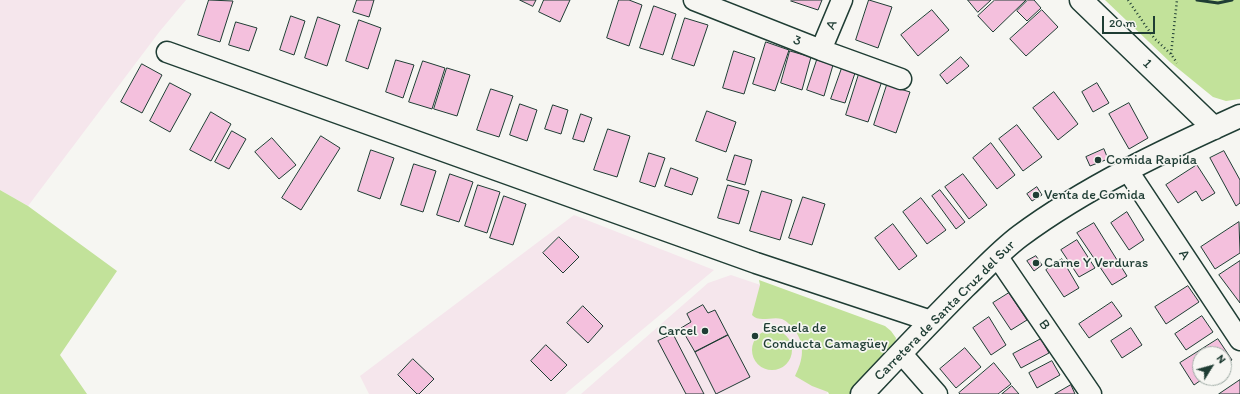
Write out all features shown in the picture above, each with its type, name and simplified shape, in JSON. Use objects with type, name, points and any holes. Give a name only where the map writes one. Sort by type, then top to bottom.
[{"type":"main road","name":"1","points":[[1081,0],[1214,128]]},
{"type":"main road","name":"Carretera de Santa Cruz del Sur","points":[[862,394],[930,321],[997,256],[1020,237],[1070,202],[1128,171],[1240,116]]},
{"type":"street","name":"3","points":[[694,0],[821,50],[901,79]]},
{"type":"street","name":"A","points":[[821,50],[842,0]]},
{"type":"street","points":[[167,52],[748,260],[930,321]]},
{"type":"street","name":"A","points":[[1128,171],[1240,340]]},
{"type":"street","name":"B","points":[[997,256],[1091,394]]},
{"type":"street","points":[[901,353],[937,394]]},
{"type":"path","points":[[1171,54],[1177,0]]},
{"type":"shaded area","points":[[0,0],[186,0],[160,31],[28,206],[0,190]]},
{"type":"shaded area","points":[[574,215],[714,270],[565,394],[369,394],[360,376]]},
{"type":"shaded area","name":"Escuela de Conducta Camagüey","points":[[731,275],[849,315],[870,347],[826,394],[581,394],[708,283]]},
{"type":"green space","points":[[1105,0],[1240,0],[1240,99],[1226,101],[1213,97],[1170,62]]},
{"type":"green space","points":[[0,190],[28,206],[117,271],[60,355],[87,394],[0,394]]},
{"type":"green space","points":[[759,280],[885,326],[896,338],[890,353],[878,368],[851,394],[829,394],[828,392],[812,386],[795,376],[800,364],[802,347],[798,335],[794,329],[782,319],[758,319],[752,315],[760,285]]},
{"type":"green space","points":[[776,330],[783,333],[789,339],[792,350],[791,358],[783,367],[776,370],[768,370],[761,367],[753,358],[752,346],[755,339],[764,331]]},
{"type":"building","points":[[209,0],[233,1],[220,42],[198,35]]},
{"type":"building","points":[[357,0],[374,0],[369,17],[353,12]]},
{"type":"building","points":[[520,0],[536,0],[533,6]]},
{"type":"building","points":[[544,0],[570,0],[560,22],[539,12]]},
{"type":"building","points":[[619,0],[629,0],[642,5],[629,46],[607,38]]},
{"type":"building","points":[[822,0],[818,10],[791,1]]},
{"type":"building","points":[[869,0],[892,7],[878,48],[856,40]]},
{"type":"building","points":[[968,0],[991,0],[978,12]]},
{"type":"building","points":[[995,0],[1026,0],[993,32],[978,16]]},
{"type":"building","points":[[1028,0],[1034,0],[1041,8],[1027,21],[1017,11]]},
{"type":"building","points":[[654,6],[676,14],[663,55],[640,48]]},
{"type":"building","points":[[932,10],[949,30],[918,56],[901,35]]},
{"type":"building","points":[[1042,10],[1058,27],[1026,56],[1010,39]]},
{"type":"building","points":[[291,16],[305,21],[294,55],[280,50]]},
{"type":"building","points":[[318,17],[340,25],[327,66],[305,58]]},
{"type":"building","points":[[685,18],[708,25],[694,66],[672,59]]},
{"type":"building","points":[[359,20],[381,28],[368,69],[346,61]]},
{"type":"building","points":[[236,22],[257,28],[249,51],[229,45]]},
{"type":"building","points":[[766,42],[789,50],[775,91],[753,84]]},
{"type":"building","points":[[734,51],[755,58],[744,94],[723,88]]},
{"type":"building","points":[[790,51],[811,57],[802,90],[781,83]]},
{"type":"building","points":[[961,57],[969,66],[947,84],[940,75]]},
{"type":"building","points":[[396,60],[414,65],[403,98],[386,92]]},
{"type":"building","points":[[817,60],[833,65],[824,96],[807,90]]},
{"type":"building","points":[[423,61],[445,68],[432,109],[409,102]]},
{"type":"building","points":[[142,64],[162,75],[142,113],[121,102]]},
{"type":"building","points":[[447,68],[470,75],[457,116],[434,109]]},
{"type":"building","points":[[842,68],[855,73],[845,103],[831,99]]},
{"type":"building","points":[[859,74],[882,81],[868,122],[846,115]]},
{"type":"building","points":[[170,83],[191,94],[170,132],[150,121]]},
{"type":"building","points":[[1097,83],[1109,103],[1093,112],[1082,92]]},
{"type":"building","points":[[887,85],[910,92],[896,133],[874,125]]},
{"type":"building","points":[[491,89],[513,96],[499,137],[477,130]]},
{"type":"building","points":[[1054,92],[1078,124],[1058,140],[1033,108]]},
{"type":"building","points":[[1129,103],[1148,138],[1129,149],[1109,114]]},
{"type":"building","points":[[520,104],[537,110],[527,141],[510,135]]},
{"type":"building","points":[[553,105],[568,110],[561,134],[545,129]]},
{"type":"building","points":[[707,111],[736,122],[726,152],[696,141]]},
{"type":"building","points":[[211,112],[231,124],[211,161],[190,150]]},
{"type":"building","points":[[581,114],[592,118],[584,142],[573,139]]},
{"type":"building","points":[[1017,125],[1042,157],[1023,171],[999,139]]},
{"type":"building","points":[[608,129],[630,136],[617,177],[594,170]]},
{"type":"building","points":[[232,131],[246,139],[229,169],[215,162]]},
{"type":"building","points":[[321,136],[340,148],[301,210],[282,198]]},
{"type":"building","points":[[272,138],[296,165],[279,179],[255,152]]},
{"type":"building","points":[[991,143],[1015,175],[997,189],[973,158]]},
{"type":"building","points":[[1104,149],[1108,159],[1090,166],[1086,157]]},
{"type":"building","points":[[371,150],[394,158],[380,199],[358,191]]},
{"type":"building","points":[[1224,151],[1240,180],[1240,203],[1236,206],[1210,158]]},
{"type":"building","points":[[649,153],[665,158],[655,187],[640,182]]},
{"type":"building","points":[[735,155],[752,160],[745,185],[727,180]]},
{"type":"building","points":[[414,164],[436,171],[423,212],[401,205]]},
{"type":"building","points":[[1197,165],[1215,193],[1202,201],[1196,191],[1178,203],[1166,185]]},
{"type":"building","points":[[671,168],[698,178],[692,195],[665,186]]},
{"type":"building","points":[[450,174],[473,182],[459,222],[437,215]]},
{"type":"building","points":[[963,174],[987,205],[969,219],[945,187]]},
{"type":"building","points":[[478,185],[500,192],[487,233],[465,226]]},
{"type":"building","points":[[728,185],[749,191],[739,224],[718,218]]},
{"type":"building","points":[[1037,187],[1042,195],[1032,201],[1027,194]]},
{"type":"building","points":[[940,190],[965,222],[956,229],[932,196]]},
{"type":"building","points":[[762,191],[792,200],[780,240],[750,231]]},
{"type":"building","points":[[504,196],[526,204],[513,245],[490,238]]},
{"type":"building","points":[[803,197],[825,204],[812,245],[789,238]]},
{"type":"building","points":[[921,198],[946,230],[927,244],[903,212]]},
{"type":"building","points":[[1127,212],[1144,240],[1129,250],[1111,223]]},
{"type":"building","points":[[1239,222],[1240,253],[1215,269],[1201,247]]},
{"type":"building","points":[[1094,223],[1127,276],[1112,285],[1077,233]]},
{"type":"building","points":[[893,224],[917,256],[899,270],[875,238]]},
{"type":"building","points":[[559,237],[579,257],[563,273],[543,253]]},
{"type":"building","points":[[1077,240],[1095,268],[1079,277],[1061,250]]},
{"type":"building","points":[[1036,256],[1042,265],[1034,271],[1027,261]]},
{"type":"building","points":[[1062,259],[1079,288],[1064,297],[1046,270]]},
{"type":"building","points":[[1240,261],[1240,303],[1219,275]]},
{"type":"building","points":[[1188,286],[1199,302],[1166,324],[1155,307]]},
{"type":"building","points":[[1009,293],[1027,320],[1011,330],[993,303]]},
{"type":"building","points":[[1112,302],[1122,316],[1089,338],[1079,324]]},
{"type":"building","name":"Carcel","points":[[703,305],[708,313],[715,310],[728,335],[695,352],[681,328],[691,322],[687,314]]},
{"type":"building","points":[[583,306],[603,326],[588,343],[567,323]]},
{"type":"building","points":[[1202,316],[1213,332],[1186,350],[1175,334]]},
{"type":"building","points":[[989,317],[1006,345],[991,355],[973,328]]},
{"type":"building","points":[[1131,328],[1142,345],[1122,358],[1111,341]]},
{"type":"building","points":[[673,334],[704,394],[686,394],[658,341]]},
{"type":"building","points":[[728,335],[750,377],[716,394],[695,352]]},
{"type":"building","points":[[1041,339],[1049,353],[1021,368],[1013,354]]},
{"type":"building","points":[[1218,339],[1223,346],[1207,346]]},
{"type":"building","points":[[546,345],[567,365],[551,381],[531,361]]},
{"type":"building","points":[[965,348],[981,367],[956,388],[940,369]]},
{"type":"building","points":[[1192,355],[1192,382],[1180,363]]},
{"type":"building","points":[[413,359],[434,379],[419,394],[417,394],[398,375]]},
{"type":"building","points":[[1052,361],[1060,375],[1037,388],[1029,373]]},
{"type":"building","points":[[994,363],[1011,384],[998,394],[959,393]]},
{"type":"building","points":[[1240,380],[1240,394],[1219,394],[1232,386]]},
{"type":"building","points":[[1071,385],[1075,394],[1055,394]]},
{"type":"building","points":[[1012,386],[1019,394],[1002,394]]},
{"type":"railway","points":[[1197,0],[1218,3],[1232,0]]},
{"type":"place","name":"Comida Rapida","points":[[1098,160]]},
{"type":"place","name":"Venta de Comida","points":[[1036,195]]},
{"type":"place","name":"Carne Y Verduras","points":[[1036,263]]},
{"type":"place","name":"Carcel","points":[[705,331]]},
{"type":"place","name":"Escuela de Conducta Camagüey","points":[[755,336]]}]
